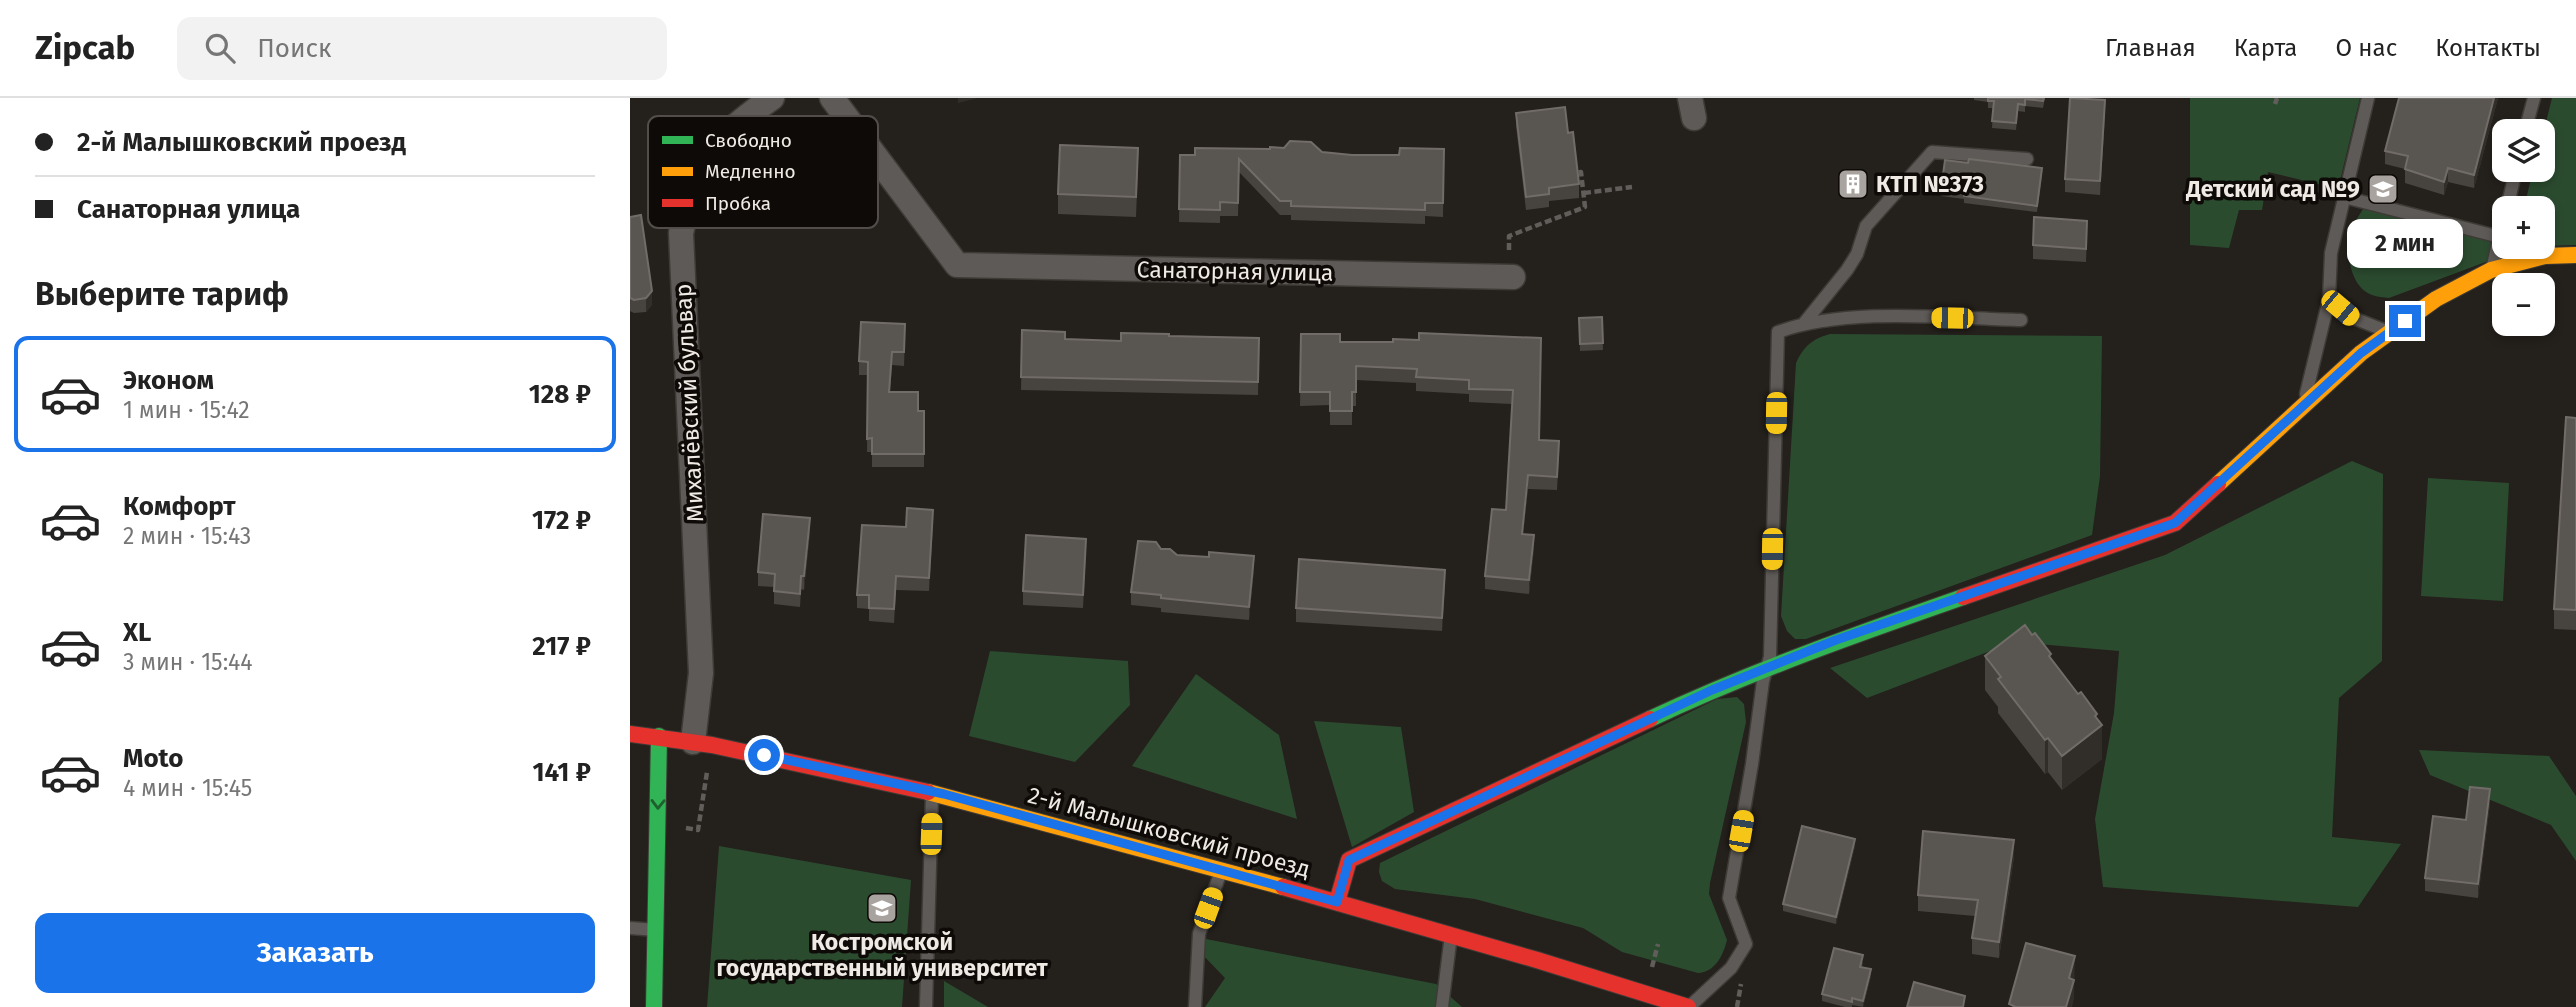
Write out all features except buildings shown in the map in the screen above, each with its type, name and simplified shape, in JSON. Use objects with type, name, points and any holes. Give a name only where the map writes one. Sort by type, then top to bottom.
[{"type":"street","name":"Михалёвский бульвар","points":[[745,116],[772,98]]},
{"type":"street","name":"Санаторная улица","points":[[832,98],[845,116]]},
{"type":"street","name":"Санаторная улица","points":[[878,159],[957,265],[1513,277]]},
{"type":"street","name":"Михалёвский бульвар","points":[[682,228],[701,673],[692,742]]},
{"type":"street","points":[[1337,902],[1349,860],[1712,690],[1836,640],[2175,523],[2361,353],[2436,299],[2491,270],[2545,256],[2576,255]]},
{"type":"street","name":"2-й Малышковский проезд","points":[[630,734],[692,742],[932,791],[1544,961],[1688,1007]]},
{"type":"street","points":[[654,1007],[659,736]]},
{"type":"lane","points":[[2303,408],[2329,299],[2331,253],[2368,98]]},
{"type":"lane","points":[[2528,119],[2534,98]]},
{"type":"lane","points":[[1805,322],[1847,271],[1857,254],[1866,226],[1933,152],[2027,159]]},
{"type":"lane","points":[[2344,197],[2492,235]]},
{"type":"lane","points":[[2491,270],[2494,259]]},
{"type":"lane","points":[[2329,299],[2351,317],[2390,332]]},
{"type":"lane","points":[[1688,1007],[1731,968],[1746,944],[1728,898],[1770,657],[1777,332],[1805,322],[1842,317],[2021,320]]},
{"type":"lane","points":[[926,1007],[932,791]]},
{"type":"lane","points":[[1195,1007],[1199,934],[1222,870]]},
{"type":"lane","points":[[630,928],[656,930]]},
{"type":"lane","points":[[1442,1007],[1451,935]]},
{"type":"path","points":[[1509,250],[1509,236],[1585,207],[1581,172],[1576,173]]},
{"type":"path","points":[[1584,193],[1632,187]]},
{"type":"path","points":[[698,830],[706,780]]},
{"type":"path","points":[[1737,1007],[1742,972]]},
{"type":"green space","points":[[2190,98],[2360,98],[2338,189],[2268,172],[2262,210],[2239,210],[2229,248],[2190,245]]},
{"type":"green space","points":[[2552,98],[2576,98],[2576,245],[2555,246],[2555,196],[2527,196],[2530,182],[2555,182],[2555,119],[2547,119]]},
{"type":"green space","points":[[2364,207],[2491,241],[2491,260],[2389,298],[2372,295],[2359,285],[2349,259],[2351,232]]},
{"type":"green space","points":[[1830,334],[2102,336],[2100,476],[2092,535],[1806,639],[1795,639],[1787,631],[1781,616],[1796,363],[1809,344]]},
{"type":"green space","points":[[2352,461],[2383,474],[2382,661],[2339,698],[2332,837],[2401,844],[2358,907],[2103,887],[2095,819],[2114,713],[2119,651],[2014,642],[1867,698],[1830,668],[2165,555]]},
{"type":"green space","points":[[2428,478],[2509,483],[2503,601],[2421,596]]},
{"type":"green space","points":[[990,651],[1128,661],[1130,705],[1075,762],[969,736]]},
{"type":"green space","points":[[1196,674],[1279,735],[1297,819],[1132,766]]},
{"type":"green space","points":[[1737,697],[1744,704],[1746,722],[1709,894],[1727,940],[1721,957],[1709,970],[1698,973],[1622,952],[1583,928],[1475,899],[1395,889],[1382,881],[1380,863],[1717,699]]},
{"type":"green space","points":[[1314,721],[1401,727],[1414,812],[1352,847]]},
{"type":"green space","points":[[2419,750],[2549,756],[2576,796],[2576,861],[2551,825],[2430,775]]},
{"type":"green space","points":[[719,846],[911,880],[902,1007],[707,1007]]},
{"type":"green space","points":[[1206,939],[1436,984],[1462,1007],[1205,1007],[1225,978],[1199,951]]},
{"type":"green space","points":[[944,981],[988,1007],[944,1007]]},
{"type":"traffic: fast","points":[[1650,719],[1766,669],[1963,597]]},
{"type":"traffic: fast","points":[[654,1007],[659,736]]},
{"type":"traffic: slow","points":[[2218,484],[2361,353],[2436,299],[2491,270],[2545,256],[2576,255]]},
{"type":"traffic: slow","points":[[928,792],[1283,887]]},
{"type":"traffic: jam","points":[[1963,597],[2175,523],[2218,484]]},
{"type":"traffic: jam","points":[[1337,902],[1349,860],[1650,719]]},
{"type":"traffic: jam","points":[[630,734],[712,745],[928,792]]},
{"type":"traffic: jam","points":[[1283,887],[1537,960],[1688,1007]]},
{"type":"place","name":"КТП №373","points":[[1853,184]]},
{"type":"place","name":"Детский сад №9","points":[[2383,189]]},
{"type":"place","name":"Костромской государственный университет","points":[[882,908]]},
{"type":"route","points":[[764,755],[944,794],[1337,902],[1349,860],[1712,690],[1836,640],[2175,523],[2361,353],[2405,321]]}]
